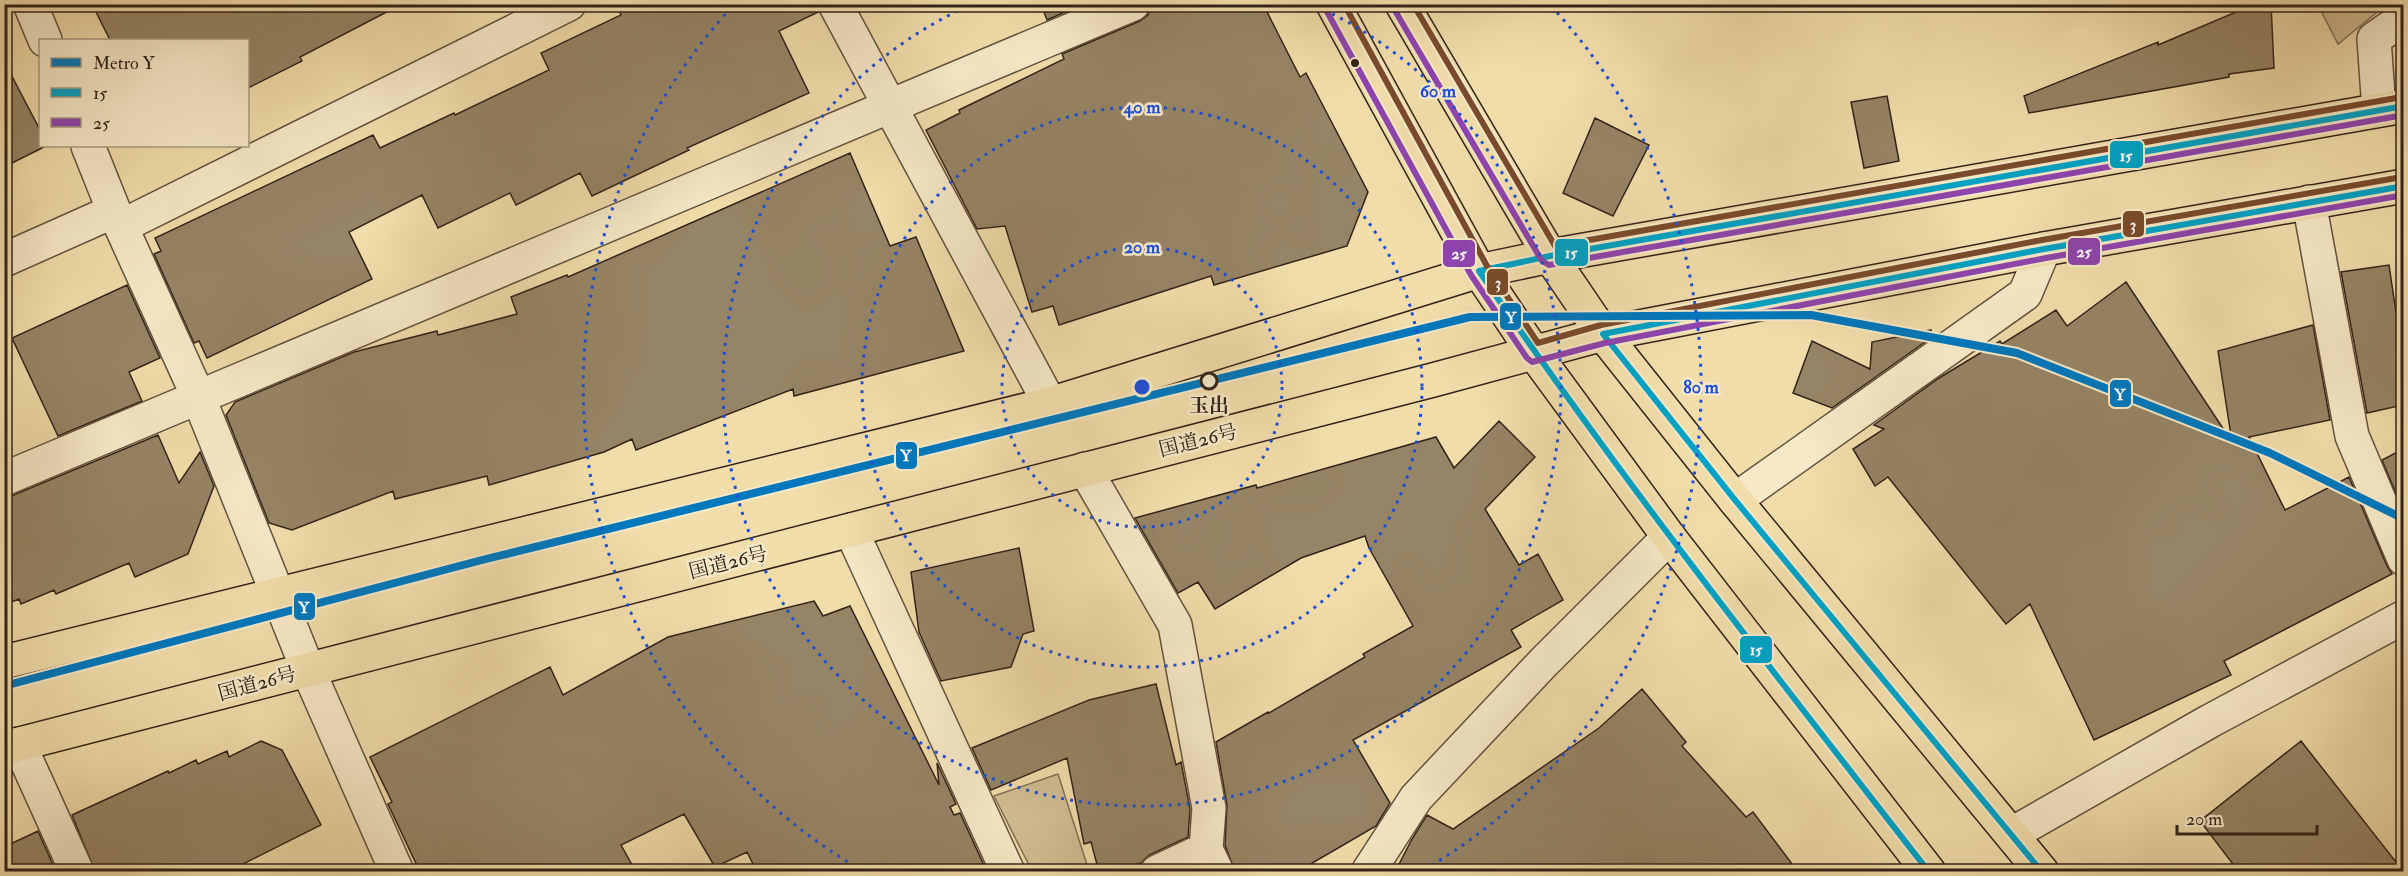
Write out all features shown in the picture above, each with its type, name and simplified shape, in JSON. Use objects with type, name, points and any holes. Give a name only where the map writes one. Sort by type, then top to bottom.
[{"type":"main road","points":[[1333,4],[1479,271],[1534,353],[1669,537],[1929,872]]},
{"type":"main road","points":[[1402,4],[1550,256],[1603,334],[1735,500],[2042,872]]},
{"type":"main road","points":[[4,662],[1050,404],[1479,271],[1550,256],[2391,108]]},
{"type":"main road","name":"国道26号","points":[[12,746],[1603,334],[2044,249],[2403,186]]},
{"type":"street","points":[[30,4],[45,39]]},
{"type":"street","points":[[4,260],[118,219],[569,4]]},
{"type":"street","points":[[835,4],[1050,404]]},
{"type":"street","points":[[4,479],[1133,4]]},
{"type":"street","points":[[2391,108],[2374,39],[2403,18]]},
{"type":"street","points":[[88,147],[118,219],[198,396],[308,670],[397,872]]},
{"type":"street","points":[[2309,202],[2352,436],[2403,559]]},
{"type":"street","points":[[1735,500],[2025,294],[2044,249]]},
{"type":"street","points":[[1085,469],[1175,625],[1209,808],[1211,860],[1157,872]]},
{"type":"street","points":[[850,530],[1008,872]]},
{"type":"street","points":[[1368,872],[1416,798],[1544,662],[1669,537]]},
{"type":"street","points":[[2012,834],[2210,721],[2403,617]]},
{"type":"street","points":[[12,746],[77,872]]},
{"type":"shaded area","points":[[2318,5],[2381,5],[2382,8],[2338,44]]},
{"type":"shaded area","points":[[1058,774],[1089,871],[1032,871],[994,796]]},
{"type":"building","points":[[92,4],[402,4],[300,57],[302,61],[249,88],[249,39],[110,39]]},
{"type":"building","points":[[616,4],[816,4],[818,12],[779,31],[809,93],[687,148],[689,150],[592,196],[580,173],[516,205],[510,193],[438,228],[422,195],[349,232],[372,279],[207,358],[199,341],[194,343],[154,254],[161,251],[155,238],[373,135],[380,148],[549,70],[541,53],[621,15]]},
{"type":"building","points":[[1041,4],[1083,4],[1047,20]]},
{"type":"building","points":[[1151,4],[1263,4],[1300,77],[1306,73],[1368,192],[1347,246],[1214,285],[1211,276],[1059,325],[1053,306],[1032,312],[1005,226],[977,229],[926,130],[960,113],[959,110],[1064,59],[1062,54],[1140,21],[1148,15]]},
{"type":"building","points":[[2255,4],[2271,4],[2274,68],[2229,74],[2229,77],[2029,113],[2024,96],[2158,42],[2158,45]]},
{"type":"building","points":[[4,61],[39,128],[39,147],[44,147],[4,167]]},
{"type":"building","points":[[1887,96],[1899,161],[1864,168],[1851,102]]},
{"type":"building","points":[[1595,118],[1649,145],[1613,216],[1563,193]]},
{"type":"building","points":[[850,153],[890,246],[916,237],[964,351],[794,396],[793,389],[636,450],[632,439],[604,452],[489,485],[487,476],[395,499],[393,491],[292,530],[269,523],[226,415],[235,402],[354,352],[437,331],[438,335],[517,314],[511,297],[567,275],[568,277]]},
{"type":"building","points":[[2389,265],[2403,360],[2403,405],[2367,413],[2341,272]]},
{"type":"building","points":[[2126,282],[2232,442],[2218,351],[2313,325],[2330,420],[2249,437],[2285,510],[2349,477],[2392,574],[2224,661],[2231,675],[2094,740],[2030,604],[2006,624],[1888,477],[1875,486],[1853,449],[1884,429],[1874,425],[1939,378],[2000,341],[2002,344],[2056,310],[2067,326]]},
{"type":"building","points":[[127,285],[160,358],[129,372],[142,401],[58,436],[12,338]]},
{"type":"building","points":[[1931,330],[1932,337],[1832,408],[1793,393],[1812,341],[1870,369],[1872,342]]},
{"type":"building","points":[[1499,421],[1535,457],[1485,509],[1519,565],[1538,554],[1563,600],[1511,630],[1521,647],[1353,740],[1390,803],[1376,826],[1297,872],[1235,872],[1225,845],[1227,805],[1216,742],[1365,657],[1363,654],[1413,626],[1369,548],[1365,536],[1301,558],[1215,609],[1198,582],[1178,593],[1135,518],[1256,485],[1257,488],[1436,437],[1454,468]]},
{"type":"building","points":[[158,435],[179,483],[200,452],[214,486],[188,554],[135,577],[129,563],[56,594],[54,590],[21,604],[19,599],[4,605],[4,499]]},
{"type":"building","points":[[2403,449],[2403,510],[2382,460]]},
{"type":"building","points":[[1019,548],[1034,631],[1023,634],[1011,667],[941,681],[919,632],[911,572]]},
{"type":"building","points":[[814,601],[823,616],[850,606],[939,785],[937,763],[956,804],[950,807],[954,815],[960,813],[987,872],[757,872],[747,852],[715,867],[684,814],[621,845],[636,872],[420,872],[388,804],[392,802],[370,757],[550,667],[563,695],[668,637]]},
{"type":"building","points":[[1156,684],[1176,765],[1181,762],[1190,809],[1188,837],[1149,855],[1141,863],[1108,872],[1099,872],[1091,842],[1084,844],[1067,758],[991,790],[972,748],[1089,700]]},
{"type":"building","points":[[1642,689],[1686,742],[1682,746],[1746,817],[1753,812],[1798,872],[1395,872],[1427,815],[1453,829],[1599,728]]},
{"type":"building","points":[[261,741],[282,750],[321,825],[227,872],[95,872],[72,815],[196,760],[198,764],[227,751],[229,757]]},
{"type":"building","points":[[2301,741],[2403,872],[2239,872],[2200,821]]},
{"type":"building","points":[[38,831],[56,872],[4,872],[4,847]]},
{"type":"metro line","name":"Y","points":[[4,686],[482,560],[1470,317],[1811,315],[2017,353],[2270,453],[2404,519]]},
{"type":"transit line","name":"3","points":[[1344,4],[1487,266],[1538,343],[1601,325],[2042,240],[2402,177]]},
{"type":"transit line","name":"3","points":[[1413,4],[1555,246],[2402,97]]},
{"type":"transit line","name":"25","points":[[1325,8],[1471,275],[1532,362],[1605,343],[2046,258],[2404,195]]},
{"type":"transit line","name":"25","points":[[1394,9],[1542,261],[1549,265],[2404,115]]},
{"type":"transit line","name":"15","points":[[1929,872],[1643,500],[1479,271],[1550,256],[2404,106]]},
{"type":"transit line","name":"15","points":[[2042,872],[1735,500],[1603,334],[2044,249],[2404,186]]},
{"type":"place","name":"玉出","points":[[1209,381]]}]
